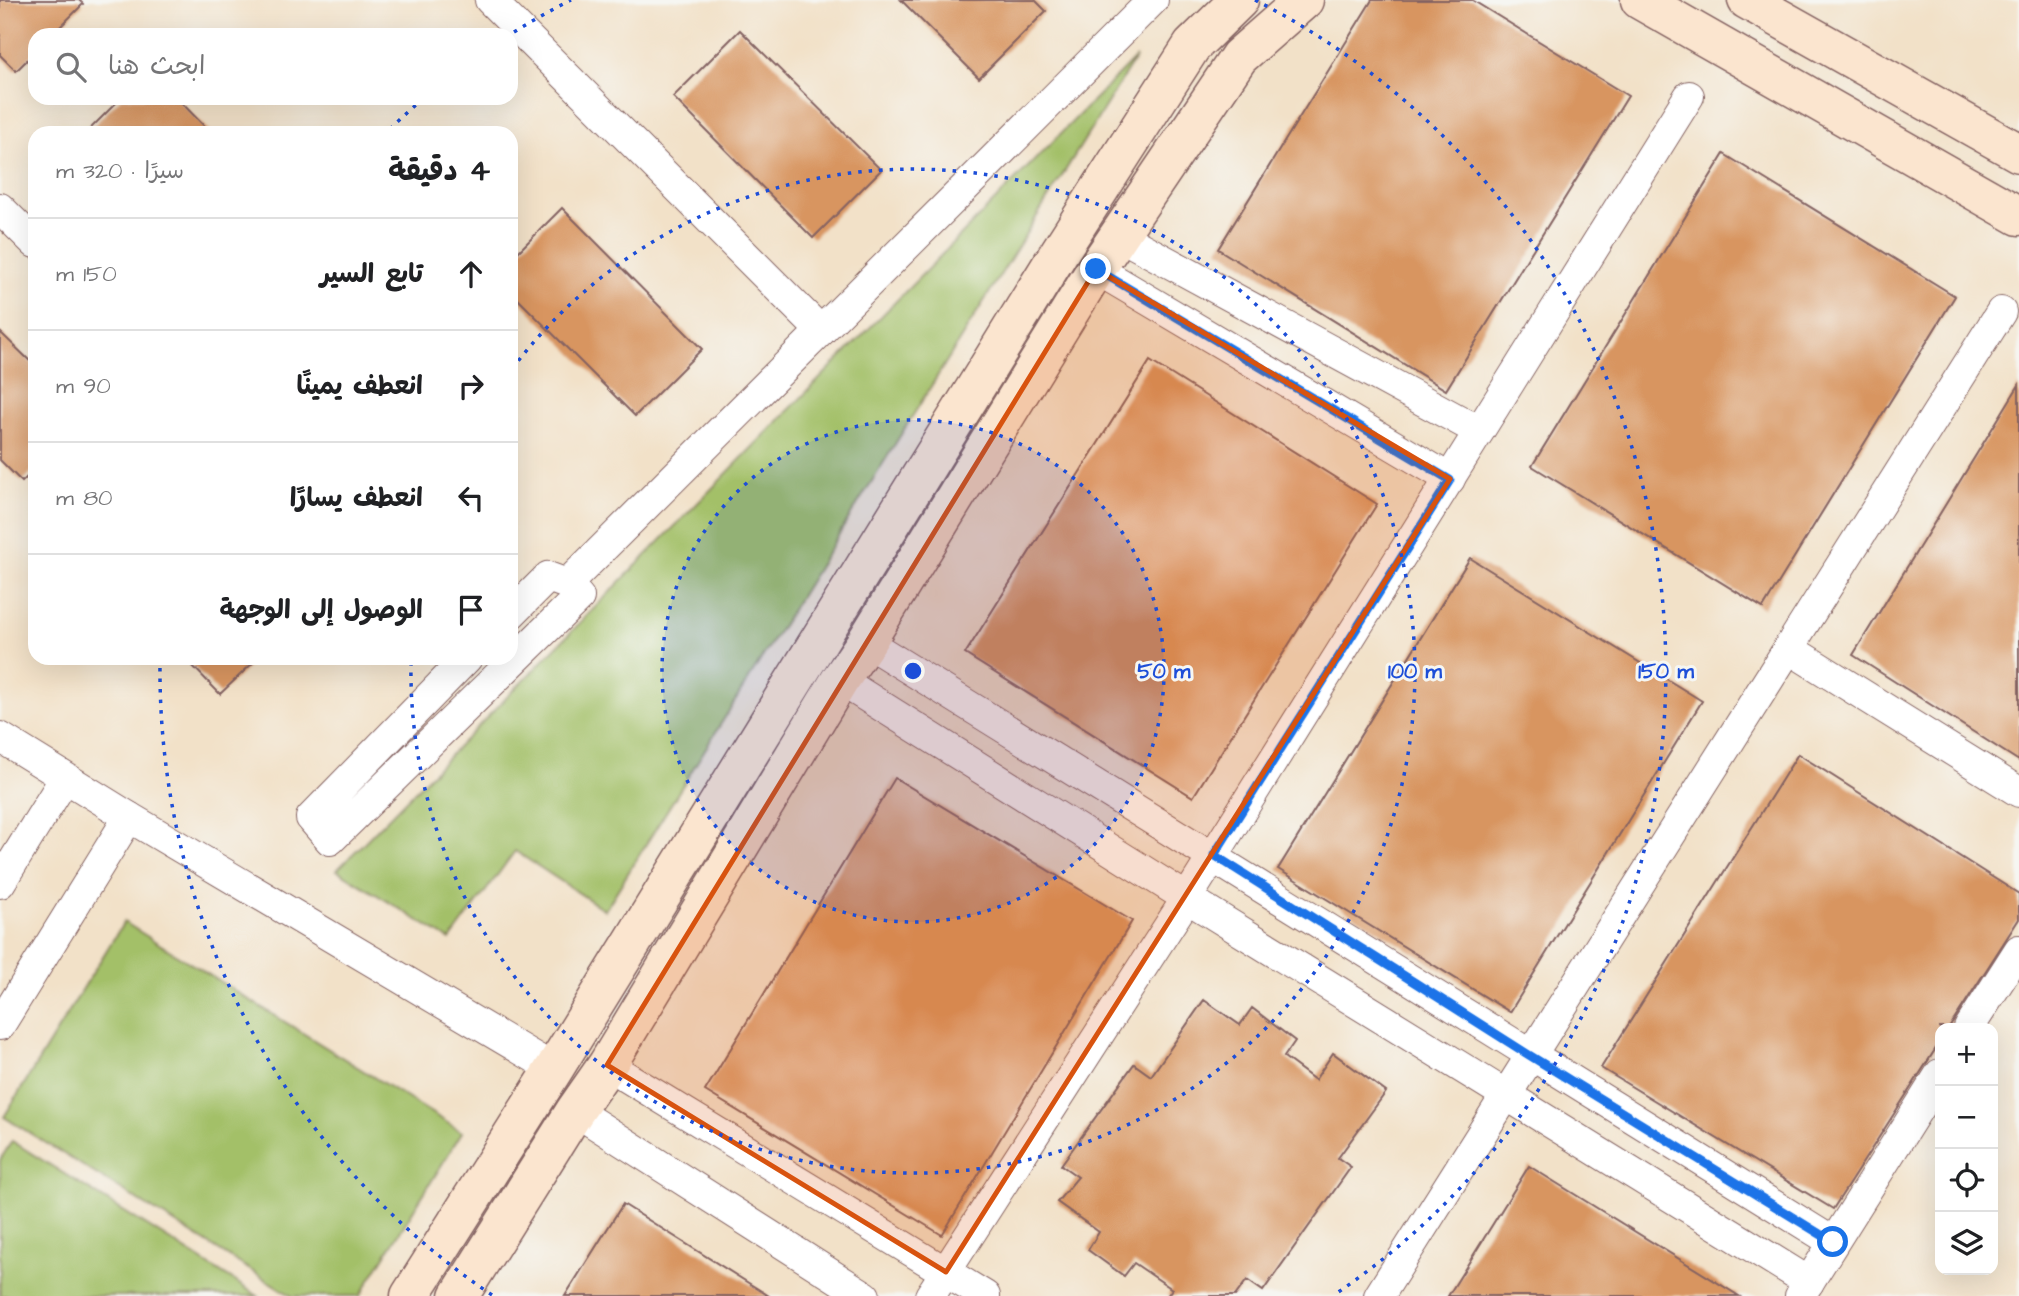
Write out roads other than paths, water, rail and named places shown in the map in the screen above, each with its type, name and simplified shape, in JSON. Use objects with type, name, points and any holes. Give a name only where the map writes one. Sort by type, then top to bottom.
[{"type":"main road","points":[[410,1296],[554,1069],[1060,251],[1192,46],[1239,0]]},
{"type":"main road","points":[[459,1296],[575,1111],[607,1065],[841,680],[1118,235],[1239,57],[1304,0]]},
{"type":"main road","points":[[1640,0],[2019,216]]},
{"type":"main road","points":[[1746,0],[2019,153]]},
{"type":"street","points":[[490,0],[605,112],[821,331]]},
{"type":"street","points":[[567,584],[1153,0]]},
{"type":"street","points":[[938,1284],[1187,898],[1689,96]]},
{"type":"street","points":[[0,208],[28,236]]},
{"type":"street","points":[[1118,235],[1479,431]]},
{"type":"street","points":[[1096,269],[1450,480]]},
{"type":"street","points":[[1379,1296],[2001,312]]},
{"type":"street","points":[[518,607],[548,577],[567,584],[579,597],[518,657]]},
{"type":"street","points":[[866,642],[1214,855],[1529,1055],[1833,1242]]},
{"type":"street","points":[[1788,648],[2019,792]]},
{"type":"street","points":[[454,665],[311,818],[330,840],[509,665]]},
{"type":"street","points":[[841,680],[1505,1094],[1804,1289],[1935,1082]]},
{"type":"street","points":[[0,737],[129,817],[554,1069]]},
{"type":"street","points":[[0,883],[65,778]]},
{"type":"street","points":[[0,1025],[129,817]]},
{"type":"street","points":[[1972,1023],[2019,950]]},
{"type":"street","points":[[607,1065],[938,1284],[985,1296]]},
{"type":"street","points":[[575,1111],[865,1296]]}]
